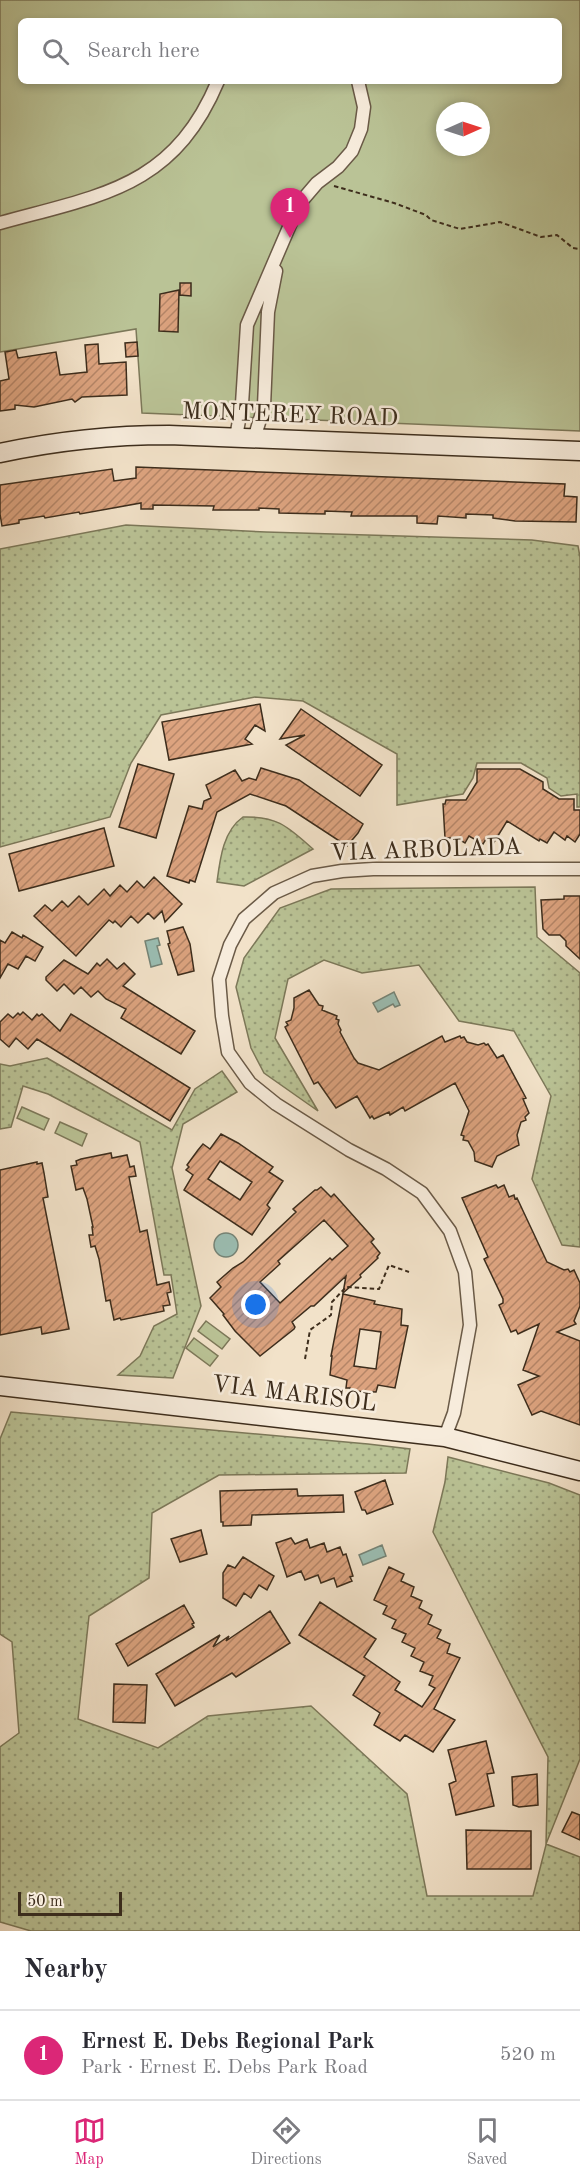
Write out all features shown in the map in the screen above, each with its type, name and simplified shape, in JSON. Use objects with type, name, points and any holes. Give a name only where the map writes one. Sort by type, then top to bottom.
[{"type":"street","points":[[0,223],[102,194],[132,182],[159,165],[181,144],[199,121],[217,84]]},
{"type":"street","points":[[236,437],[242,404],[247,325],[299,204],[352,151],[361,129],[364,107],[359,84]]},
{"type":"street","points":[[255,439],[264,406],[267,325],[275,274],[293,231],[299,204]]},
{"type":"street","points":[[247,325],[267,325]]},
{"type":"street","name":"MONTEREY ROAD","points":[[0,453],[122,435],[236,437],[580,451]]},
{"type":"street","name":"VIA ARBOLADA","points":[[445,1437],[454,1413],[470,1325],[465,1272],[450,1231],[422,1193],[276,1104],[250,1083],[228,1052],[219,979],[230,945],[244,919],[274,893],[312,876],[373,869],[580,869]]},
{"type":"street","name":"VIA MARISOL","points":[[0,1386],[445,1437],[580,1471]]},
{"type":"path","points":[[320,181],[394,202],[426,215],[431,220],[460,229],[500,222],[541,237],[557,235],[573,248],[580,249]]},
{"type":"path","points":[[305,1359],[310,1330],[331,1315],[332,1302],[346,1287],[379,1288],[389,1265],[409,1272]]},
{"type":"green space","points":[[0,0],[580,0],[580,431],[142,413],[136,329],[0,352]]},
{"type":"green space","points":[[126,525],[266,532],[532,540],[578,546],[580,557],[580,807],[577,807],[577,794],[561,796],[549,788],[547,778],[521,763],[477,763],[473,778],[463,794],[397,805],[397,754],[303,701],[255,697],[161,715],[131,763],[110,817],[0,847],[0,549]]},
{"type":"green space","points":[[243,817],[265,818],[282,824],[313,849],[244,886],[217,882],[221,855],[227,838],[236,823]]},
{"type":"green space","points":[[535,887],[537,937],[580,973],[580,1247],[562,1245],[532,1179],[551,1096],[514,1031],[459,1021],[419,965],[362,973],[324,960],[288,979],[275,1038],[318,1111],[264,1073],[251,1048],[236,987],[244,958],[280,908],[331,889]]},
{"type":"green space","points":[[47,1058],[172,1130],[195,1089],[222,1071],[237,1092],[183,1124],[172,1168],[201,1306],[173,1378],[118,1375],[140,1356],[154,1326],[177,1314],[171,1275],[164,1275],[140,1142],[48,1094],[23,1086],[11,1127],[0,1129],[0,1064],[10,1066]]},
{"type":"green space","points":[[22,1107],[49,1119],[44,1130],[17,1118]]},
{"type":"green space","points":[[60,1122],[87,1134],[82,1146],[55,1133]]},
{"type":"green space","points":[[206,1321],[230,1339],[222,1349],[198,1331]]},
{"type":"green space","points":[[194,1338],[218,1356],[210,1366],[186,1348]]},
{"type":"green space","points":[[11,1412],[410,1449],[406,1473],[219,1475],[152,1513],[149,1578],[89,1616],[78,1719],[158,1748],[208,1716],[311,1706],[407,1794],[427,1896],[533,1896],[546,1844],[580,1857],[580,1931],[31,1931],[0,1922],[0,1747],[19,1733],[12,1642],[0,1634],[0,1439]]},
{"type":"green space","points":[[448,1457],[549,1483],[580,1495],[580,1759],[546,1844],[548,1757],[433,1532],[445,1482]]},
{"type":"water","points":[[158,938],[160,945],[157,946],[162,964],[151,967],[145,941]]},
{"type":"water","points":[[394,992],[400,1005],[395,1007],[393,1004],[378,1012],[373,1003]]},
{"type":"water","points":[[226,1233],[235,1236],[238,1245],[235,1254],[226,1257],[217,1254],[214,1245],[217,1236]]},
{"type":"water","points":[[382,1545],[386,1556],[363,1565],[359,1555]]},
{"type":"building","points":[[180,283],[191,283],[191,296],[180,295]]},
{"type":"building","points":[[179,290],[178,332],[159,331],[160,294]]},
{"type":"building","points":[[137,342],[138,356],[126,357],[125,343]]},
{"type":"building","points":[[98,344],[99,364],[126,362],[127,395],[82,397],[75,402],[72,399],[34,407],[15,405],[15,409],[0,411],[0,381],[9,379],[5,352],[16,350],[18,358],[56,352],[60,375],[87,372],[85,345]]},
{"type":"building","points":[[136,467],[565,484],[564,496],[577,497],[576,522],[515,521],[493,518],[493,515],[466,514],[466,518],[438,516],[437,524],[417,523],[417,516],[351,516],[352,512],[325,511],[325,514],[279,513],[279,509],[259,508],[259,510],[213,510],[214,506],[153,505],[153,509],[141,509],[141,503],[80,514],[79,512],[19,520],[19,523],[2,526],[0,485],[112,469],[114,481],[136,478]]},
{"type":"building","points":[[260,704],[265,731],[255,725],[245,739],[252,744],[169,760],[162,722]]},
{"type":"building","points":[[301,709],[382,765],[360,796],[286,745],[305,735],[280,739]]},
{"type":"building","points":[[138,764],[174,774],[156,838],[119,827]]},
{"type":"building","points":[[261,768],[299,780],[363,824],[358,833],[347,846],[286,806],[250,794],[217,812],[195,882],[190,880],[189,883],[167,876],[189,806],[202,809],[204,801],[211,798],[206,785],[235,770],[242,781],[249,778],[256,780]]},
{"type":"building","points":[[477,769],[520,769],[543,782],[543,789],[559,799],[574,799],[574,810],[580,810],[580,834],[575,842],[567,836],[565,840],[554,832],[547,843],[540,839],[539,841],[507,821],[493,844],[486,839],[483,844],[469,836],[465,843],[457,838],[445,838],[443,804],[446,800],[466,800],[477,782]]},
{"type":"building","points":[[104,828],[114,866],[19,891],[9,854]]},
{"type":"building","points":[[154,877],[182,904],[165,922],[162,911],[154,919],[148,913],[138,923],[131,916],[121,927],[115,921],[113,923],[109,920],[76,956],[34,916],[45,905],[52,911],[62,901],[68,907],[79,896],[88,905],[104,889],[110,896],[120,885],[127,892],[137,881],[144,888]]},
{"type":"building","points":[[564,896],[580,896],[580,959],[566,946],[566,941],[560,935],[549,935],[543,929],[541,900],[564,899]]},
{"type":"building","points":[[183,927],[190,944],[194,971],[178,975],[168,944],[170,943],[167,931]]},
{"type":"building","points":[[12,932],[22,938],[23,935],[43,947],[35,961],[26,956],[18,969],[8,964],[0,978],[0,940],[5,943]]},
{"type":"building","points":[[107,959],[117,969],[124,963],[135,974],[123,986],[195,1031],[181,1054],[121,1018],[126,1009],[106,999],[98,991],[91,997],[81,987],[74,994],[64,984],[57,991],[46,980],[46,977],[64,960],[88,974],[97,963],[100,966]]},
{"type":"building","points":[[309,990],[319,1005],[323,1006],[322,1010],[337,1016],[340,1032],[358,1063],[379,1070],[442,1036],[445,1042],[460,1036],[464,1037],[467,1042],[478,1045],[488,1044],[497,1058],[503,1055],[526,1098],[523,1099],[529,1113],[525,1117],[526,1120],[521,1122],[517,1135],[519,1145],[497,1156],[492,1167],[475,1161],[474,1152],[468,1141],[463,1140],[464,1136],[461,1135],[469,1111],[455,1083],[405,1111],[403,1107],[390,1115],[389,1112],[374,1119],[372,1116],[370,1118],[357,1096],[336,1108],[318,1082],[314,1084],[285,1027],[288,1025],[286,1022],[291,1020],[294,998]]},
{"type":"building","points":[[23,1012],[32,1020],[37,1014],[39,1016],[42,1014],[60,1031],[71,1014],[190,1088],[170,1121],[37,1039],[28,1049],[16,1038],[9,1047],[0,1039],[0,1022],[8,1014],[13,1018]]},
{"type":"building","points":[[221,1134],[273,1167],[269,1172],[283,1181],[267,1205],[270,1208],[252,1235],[184,1190],[193,1175],[186,1170],[189,1167],[187,1165],[203,1144],[210,1149]],"holes":[[[220,1161],[252,1182],[240,1200],[208,1179]]]},
{"type":"building","points":[[111,1153],[112,1158],[127,1155],[130,1167],[134,1166],[136,1176],[129,1177],[140,1232],[147,1230],[157,1285],[169,1282],[171,1292],[167,1293],[170,1305],[163,1306],[164,1311],[121,1320],[120,1318],[114,1320],[110,1300],[106,1301],[99,1259],[95,1246],[91,1247],[89,1235],[93,1235],[93,1227],[87,1199],[83,1188],[76,1190],[71,1166],[77,1165],[76,1161],[81,1159]]},
{"type":"building","points":[[37,1162],[37,1164],[42,1163],[44,1173],[48,1197],[43,1198],[69,1329],[42,1334],[41,1327],[0,1335],[0,1170]]},
{"type":"building","points":[[496,1185],[498,1188],[504,1185],[509,1197],[514,1195],[515,1199],[517,1198],[547,1262],[564,1270],[568,1269],[570,1272],[574,1270],[580,1283],[580,1306],[574,1321],[576,1324],[557,1332],[580,1341],[580,1425],[541,1411],[532,1415],[518,1385],[539,1376],[523,1370],[539,1324],[518,1334],[516,1330],[511,1332],[499,1305],[503,1303],[503,1299],[484,1259],[488,1257],[462,1198]]},
{"type":"building","points":[[321,1187],[331,1197],[334,1194],[374,1239],[371,1242],[380,1253],[378,1258],[360,1275],[361,1277],[343,1293],[346,1276],[314,1306],[292,1322],[294,1329],[260,1356],[235,1331],[210,1298],[221,1287],[217,1282],[243,1262],[296,1212],[293,1209]],"holes":[[[324,1220],[348,1246],[332,1260],[330,1258],[280,1303],[260,1282],[280,1264],[278,1261]]]},
{"type":"building","points":[[343,1294],[375,1301],[374,1304],[402,1309],[401,1325],[408,1326],[395,1388],[378,1385],[376,1392],[350,1391],[350,1388],[346,1388],[347,1380],[330,1375],[331,1356]],"holes":[[[360,1329],[381,1332],[376,1369],[354,1366]]]},
{"type":"building","points":[[385,1480],[393,1504],[367,1514],[365,1510],[362,1510],[355,1492]]},
{"type":"building","points":[[297,1489],[298,1496],[343,1495],[344,1512],[252,1515],[251,1525],[223,1526],[221,1522],[220,1491]]},
{"type":"building","points":[[201,1530],[207,1554],[180,1562],[171,1539]]},
{"type":"building","points":[[291,1538],[295,1544],[307,1539],[310,1548],[324,1543],[327,1552],[340,1547],[343,1555],[346,1554],[353,1576],[350,1577],[352,1581],[337,1587],[334,1578],[321,1583],[318,1575],[305,1580],[301,1571],[287,1577],[276,1543]]},
{"type":"building","points":[[243,1557],[274,1576],[267,1590],[259,1585],[251,1598],[244,1593],[236,1606],[223,1598],[223,1573],[228,1565],[235,1568]]},
{"type":"building","points":[[389,1567],[404,1574],[401,1581],[414,1587],[411,1596],[422,1601],[419,1608],[432,1615],[428,1624],[441,1630],[437,1638],[450,1644],[447,1653],[460,1658],[434,1709],[455,1720],[433,1752],[405,1735],[400,1741],[374,1725],[380,1713],[353,1695],[365,1676],[299,1635],[320,1602],[376,1639],[364,1657],[400,1682],[395,1690],[422,1707],[435,1688],[429,1685],[433,1676],[420,1671],[424,1662],[411,1656],[415,1648],[402,1642],[406,1634],[392,1628],[396,1620],[383,1614],[387,1606],[374,1600]]},
{"type":"building","points":[[184,1605],[194,1627],[128,1666],[116,1644]]},
{"type":"building","points":[[270,1611],[290,1643],[236,1677],[232,1673],[175,1706],[156,1674],[220,1635],[213,1647],[229,1636],[226,1641]]},
{"type":"building","points":[[114,1684],[147,1685],[145,1723],[113,1722]]},
{"type":"building","points":[[486,1741],[494,1773],[487,1774],[494,1806],[456,1815],[449,1784],[456,1781],[448,1750]]},
{"type":"building","points":[[537,1774],[538,1805],[519,1807],[513,1805],[512,1777]]},
{"type":"building","points":[[572,1812],[580,1815],[580,1840],[562,1832]]},
{"type":"building","points":[[466,1830],[531,1831],[531,1869],[467,1869]]},
{"type":"place","name":"Ernest E. Debs Regional Park","points":[[290,238]]}]
